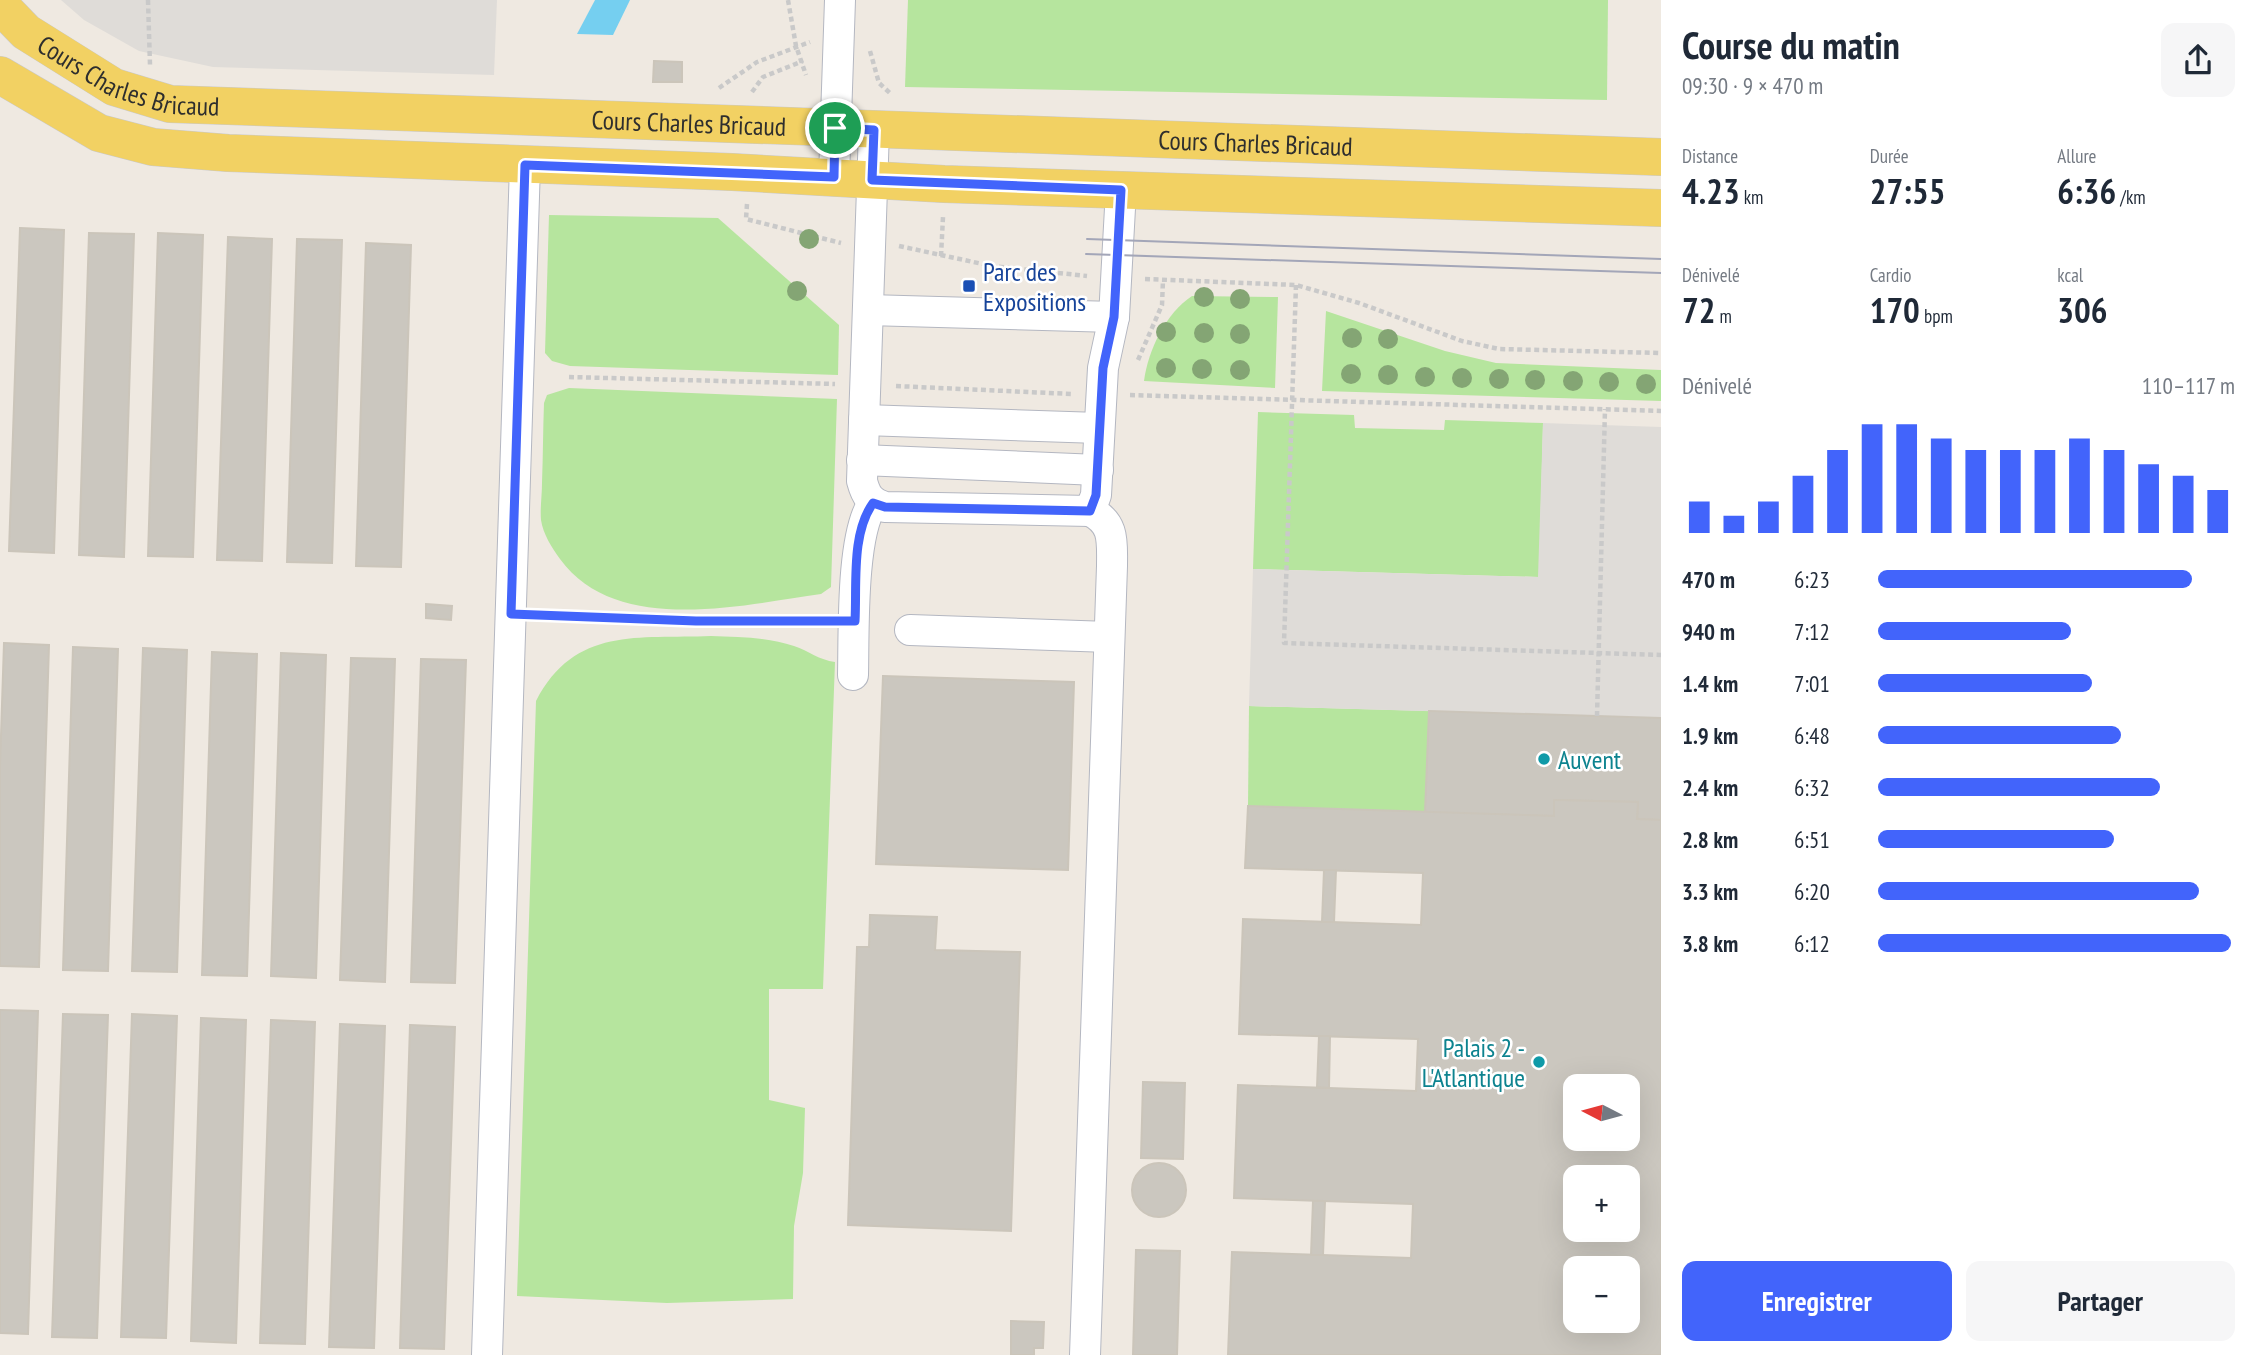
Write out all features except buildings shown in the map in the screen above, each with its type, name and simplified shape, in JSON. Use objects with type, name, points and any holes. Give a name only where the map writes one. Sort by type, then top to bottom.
[{"type":"main road","name":"Cours Charles Bricaud","points":[[0,5],[26,32],[114,87],[170,104],[1661,157]]},
{"type":"main road","name":"Cours Charles Bricaud","points":[[0,75],[99,133],[153,147],[228,153],[872,180],[1661,208]]},
{"type":"street","points":[[834,177],[840,0]]},
{"type":"street","points":[[874,130],[862,460],[865,494],[873,503],[885,507],[1090,511],[1102,517],[1112,534],[1085,1355]]},
{"type":"street","points":[[487,1355],[525,165]]},
{"type":"street","points":[[1090,511],[1096,495],[1103,368],[1114,317],[1121,190]]},
{"type":"street","points":[[868,310],[1114,317]]},
{"type":"street","points":[[864,420],[1100,428]]},
{"type":"street","points":[[862,460],[1098,470]]},
{"type":"street","points":[[853,675],[858,547],[865,513],[873,503]]},
{"type":"street","points":[[910,629],[1109,637]]},
{"type":"path","points":[[712,93],[757,62],[819,40],[859,41],[868,46],[873,58]]},
{"type":"path","points":[[141,63],[160,69]]},
{"type":"path","points":[[1135,367],[1162,305],[1163,280]]},
{"type":"path","points":[[1296,285],[1284,643],[1661,655]]},
{"type":"path","points":[[1133,386],[1133,396]]},
{"type":"path","points":[[1597,716],[1605,409]]},
{"type":"path","points":[[511,614],[696,621],[855,621]]},
{"type":"green space","points":[[908,0],[1608,0],[1607,100],[905,87]]},
{"type":"green space","points":[[549,215],[718,218],[839,325],[838,375],[570,366],[552,361],[545,353]]},
{"type":"green space","points":[[1192,296],[1278,297],[1275,388],[1144,381],[1154,345],[1166,322]]},
{"type":"green space","points":[[1326,311],[1445,351],[1496,363],[1661,370],[1661,401],[1322,391]]},
{"type":"green space","points":[[569,388],[837,399],[831,587],[821,594],[789,599],[682,610],[646,607],[613,598],[584,583],[557,555],[546,536],[541,520],[544,403],[547,395]]},
{"type":"green space","points":[[1258,412],[1354,415],[1355,428],[1444,430],[1445,420],[1543,423],[1539,577],[1253,569]]},
{"type":"green space","points":[[711,636],[774,641],[835,662],[823,989],[769,989],[769,1100],[805,1108],[803,1173],[794,1226],[793,1299],[667,1303],[517,1296],[536,701],[552,677],[570,660],[589,648],[634,638]]},
{"type":"green space","points":[[1249,706],[1429,711],[1425,813],[1248,806]]},
{"type":"shaded area","points":[[61,0],[497,0],[494,75],[213,67],[139,51],[84,20]]},
{"type":"shaded area","points":[[1543,423],[1661,427],[1661,718],[1249,706],[1253,569],[1538,577]]},
{"type":"water","points":[[595,0],[630,0],[613,35],[577,34]]},
{"type":"tram line","points":[[1087,239],[1661,259]]},
{"type":"tram line","points":[[1086,254],[1661,273]]},
{"type":"place","name":"Parc des Expositions","points":[[969,286]]},
{"type":"place","name":"Auvent","points":[[1544,759]]},
{"type":"place","name":"Palais 2 - L'Atlantique","points":[[1539,1062]]},
{"type":"route","points":[[835,128],[874,130],[872,180],[1121,190],[1114,317],[1103,368],[1096,495],[1090,511],[885,507],[873,503],[865,513],[858,547],[855,621],[696,621],[511,614],[525,165],[834,177],[835,128]]}]
